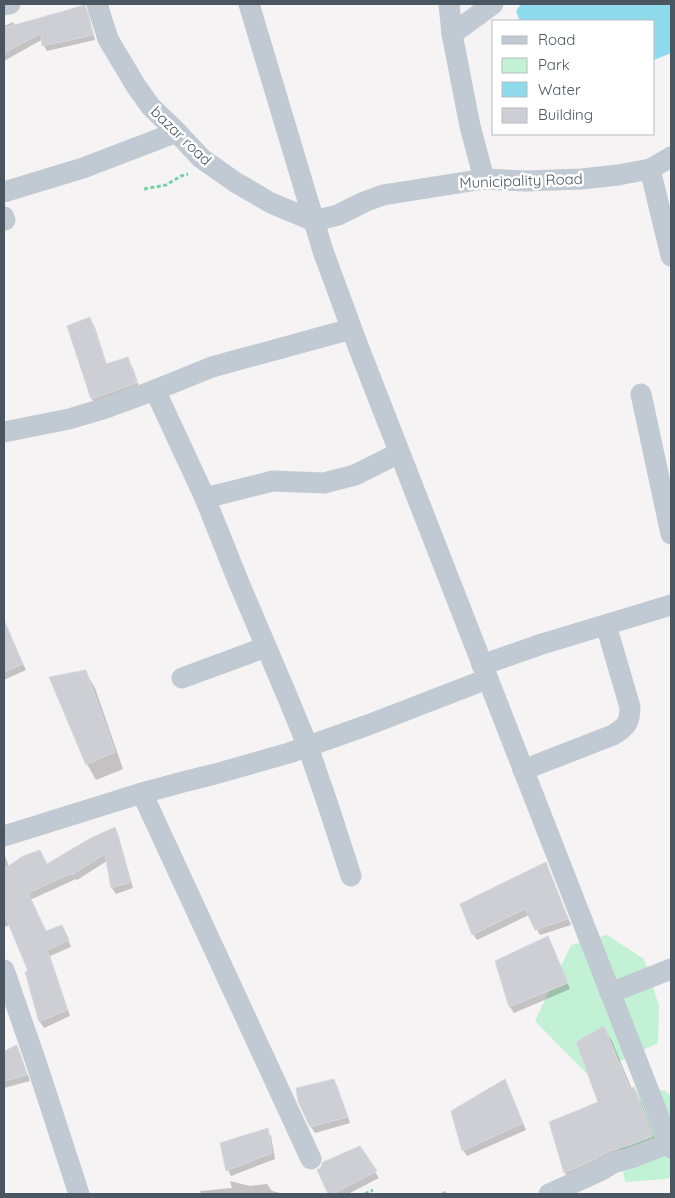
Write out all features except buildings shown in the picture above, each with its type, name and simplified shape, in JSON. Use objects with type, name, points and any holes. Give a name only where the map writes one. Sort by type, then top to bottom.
[{"type":"street","points":[[4,5],[10,4]]},
{"type":"street","name":"bazar road","points":[[96,4],[108,40],[136,86],[151,107],[201,158],[235,182],[270,203],[314,221]]},
{"type":"street","points":[[248,4],[323,250],[351,329],[670,1146],[613,1163],[602,1170],[549,1194]]},
{"type":"street","points":[[449,4],[452,34],[470,126],[484,179]]},
{"type":"street","points":[[452,34],[493,4]]},
{"type":"street","points":[[4,192],[83,168],[177,132]]},
{"type":"street","name":"Municipality Road","points":[[314,221],[338,215],[383,195],[484,179],[526,182],[618,175],[650,169],[671,157]]},
{"type":"street","points":[[650,169],[671,256]]},
{"type":"street","points":[[4,432],[69,419],[106,408],[212,367],[351,329]]},
{"type":"street","points":[[155,390],[205,498],[308,747],[351,876]]},
{"type":"street","points":[[642,394],[671,534]]},
{"type":"street","points":[[205,498],[273,481],[324,483],[355,475],[399,453]]},
{"type":"street","points":[[4,836],[142,793],[308,747],[484,672],[542,644],[671,605]]},
{"type":"street","points":[[523,770],[613,735],[624,728],[630,718],[630,707],[606,625]]},
{"type":"street","points":[[182,678],[266,647]]},
{"type":"street","points":[[142,793],[311,1159]]},
{"type":"street","points":[[610,993],[671,968]]},
{"type":"street","points":[[4,970],[8,997],[38,1065],[76,1193]]},
{"type":"path","points":[[144,189],[166,185],[181,176],[212,166]]},
{"type":"path","points":[[364,1194],[373,1190]]},
{"type":"green space","points":[[607,935],[644,959],[659,1006],[658,1043],[589,1076],[535,1021],[571,945]]},
{"type":"green space","points":[[664,1090],[671,1096],[671,1177],[625,1182],[615,1121],[619,1093]]},
{"type":"water","points":[[521,4],[671,4],[671,53],[655,60],[655,20],[520,20],[516,11]]}]
